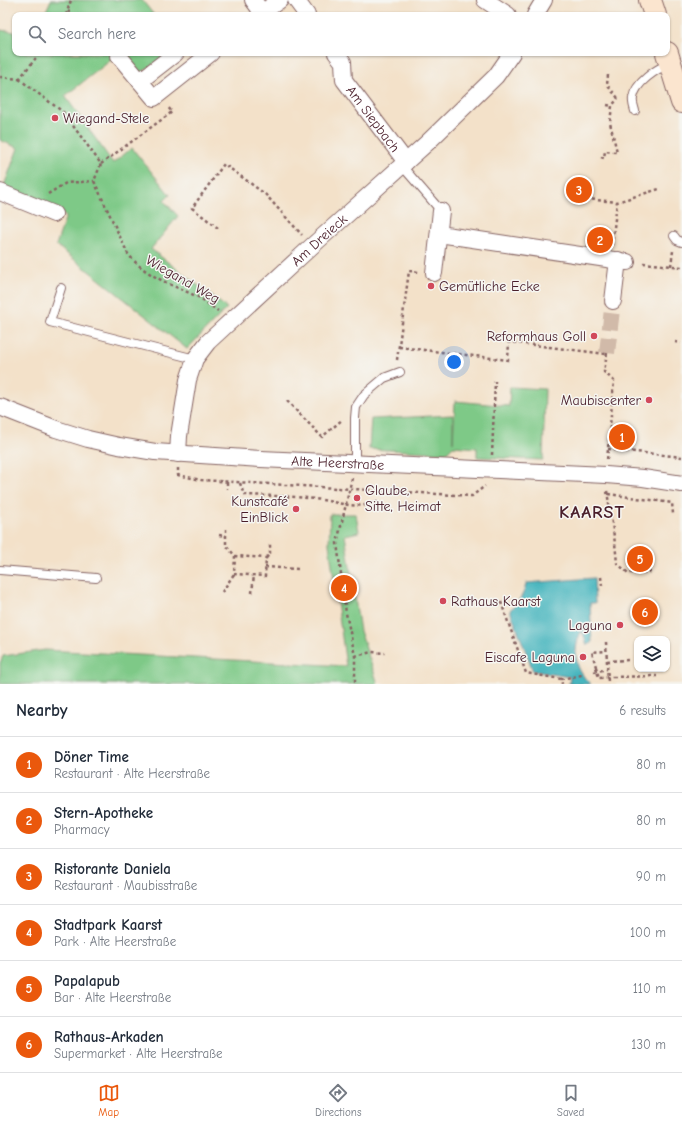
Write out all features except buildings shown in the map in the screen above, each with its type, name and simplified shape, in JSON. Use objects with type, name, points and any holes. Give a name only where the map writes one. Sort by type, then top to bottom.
[{"type":"street","points":[[258,9],[280,0]]},
{"type":"street","points":[[296,0],[305,12]]},
{"type":"street","points":[[486,0],[504,12]]},
{"type":"street","points":[[537,12],[544,0]]},
{"type":"street","points":[[650,0],[654,12]]},
{"type":"street","points":[[119,56],[154,98],[207,56]]},
{"type":"street","points":[[140,81],[173,56]]},
{"type":"street","points":[[180,56],[191,69]]},
{"type":"street","name":"Am Siepbach","points":[[338,56],[343,62],[344,80],[404,164]]},
{"type":"street","name":"Am Dreieck","points":[[178,454],[188,380],[195,359],[208,342],[404,164],[496,76],[510,56]]},
{"type":"street","points":[[668,58],[682,102]]},
{"type":"street","points":[[0,192],[54,214]]},
{"type":"street","points":[[434,273],[442,212]]},
{"type":"street","points":[[439,234],[618,260],[613,301]]},
{"type":"street","name":"Alte Heerstraße","points":[[0,407],[56,429],[88,439],[119,446],[178,454],[355,462],[493,474],[606,475],[643,478],[682,484]]},
{"type":"lane","points":[[635,111],[632,99],[635,93],[647,77],[668,58]]},
{"type":"lane","points":[[404,164],[442,212]]},
{"type":"lane","points":[[674,236],[677,240],[682,242]]},
{"type":"lane","points":[[61,288],[50,322],[195,359]]},
{"type":"lane","points":[[355,462],[356,407],[364,395],[384,378],[398,372]]},
{"type":"lane","points":[[0,570],[96,578]]},
{"type":"path","points":[[68,11],[71,0]]},
{"type":"path","points":[[19,79],[38,56]]},
{"type":"path","points":[[608,75],[607,85],[618,98],[632,99]]},
{"type":"path","points":[[0,78],[19,79],[63,112],[101,164]]},
{"type":"path","points":[[31,205],[66,183],[94,180],[101,164],[172,112],[158,95]]},
{"type":"path","points":[[601,157],[604,158],[605,151],[617,152],[610,123],[612,106],[618,98]]},
{"type":"path","points":[[606,105],[612,106]]},
{"type":"path","points":[[218,228],[192,208],[224,164],[265,194],[312,246]]},
{"type":"path","name":"Wiegand Weg","points":[[94,180],[128,254],[134,262],[159,280],[201,299],[231,320]]},
{"type":"path","points":[[586,199],[617,202],[660,189]]},
{"type":"path","points":[[617,202],[618,260],[682,267]]},
{"type":"path","points":[[398,372],[399,347],[409,271],[434,273]]},
{"type":"path","points":[[675,342],[682,343],[682,339]]},
{"type":"path","points":[[399,347],[508,360],[509,342],[607,354],[604,372],[614,381],[606,484],[617,563],[628,573],[651,572]]},
{"type":"path","points":[[178,454],[178,475],[201,480],[472,496],[493,474],[495,381]]},
{"type":"path","points":[[287,401],[322,437],[330,430]]},
{"type":"path","points":[[608,449],[682,457]]},
{"type":"path","points":[[355,462],[337,543],[346,613],[355,656],[355,684]]},
{"type":"path","points":[[227,482],[227,489]]},
{"type":"path","points":[[240,483],[246,495],[315,499],[346,505],[361,506],[380,501]]},
{"type":"path","points":[[608,494],[672,504],[673,514]]},
{"type":"path","points":[[222,592],[234,574],[235,556],[226,545],[226,529]]},
{"type":"path","points":[[219,535],[226,536]]},
{"type":"path","points":[[234,574],[265,576],[266,558],[270,554],[270,543]]},
{"type":"path","points":[[235,556],[266,558]]},
{"type":"path","points":[[266,567],[298,569]]},
{"type":"path","points":[[252,593],[254,575]]},
{"type":"path","points":[[601,577],[602,586]]},
{"type":"path","points":[[500,602],[526,673],[561,679],[582,675]]},
{"type":"path","points":[[606,642],[608,683]]},
{"type":"path","points":[[606,650],[592,652],[598,678],[657,676]]},
{"type":"path","points":[[355,656],[372,652],[385,653]]},
{"type":"path","points":[[607,661],[630,660]]},
{"type":"path","points":[[594,672],[607,669]]},
{"type":"path","points":[[561,679],[562,684]]},
{"type":"green space","points":[[51,0],[142,0],[152,12],[45,12]]},
{"type":"green space","points":[[0,30],[12,32],[12,56],[116,56],[65,96],[113,163],[132,148],[170,195],[164,201],[178,216],[151,249],[227,308],[187,349],[56,245],[66,216],[2,191],[18,148],[0,140]]},
{"type":"green space","points":[[126,56],[164,56],[140,74]]},
{"type":"green space","points":[[510,387],[545,389],[543,460],[477,457],[477,448],[453,446],[446,453],[369,449],[371,419],[453,415],[453,442],[455,401],[509,406]]},
{"type":"green space","points":[[330,514],[356,514],[359,532],[345,535],[360,631],[378,684],[0,684],[0,663],[3,656],[45,650],[346,666],[329,544]]},
{"type":"water","points":[[594,578],[595,603],[590,603],[592,643],[587,645],[582,630],[576,652],[578,666],[585,678],[591,684],[569,684],[570,677],[533,671],[510,610],[521,598],[526,583]]},
{"type":"tunnel","points":[[607,353],[613,301]]},
{"type":"place","name":"Wiegand-Stele","points":[[55,118]]},
{"type":"place","name":"Ristorante Daniela","points":[[579,190]]},
{"type":"place","name":"Stern-Apotheke","points":[[600,240]]},
{"type":"place","name":"Gemütliche Ecke","points":[[431,286]]},
{"type":"place","name":"Reformhaus Goll","points":[[594,336]]},
{"type":"place","name":"Maubiscenter","points":[[649,400]]},
{"type":"place","name":"Döner Time","points":[[622,437]]},
{"type":"place","name":"Glaube, Sitte, Heimat","points":[[357,498]]},
{"type":"place","name":"Kunstcafé EinBlick","points":[[296,509]]},
{"type":"place","name":"Papalapub","points":[[640,559]]},
{"type":"place","name":"Stadtpark Kaarst","points":[[344,588]]},
{"type":"place","name":"Rathaus Kaarst","points":[[443,601]]},
{"type":"place","name":"Rathaus-Arkaden","points":[[645,612]]},
{"type":"place","name":"Laguna","points":[[620,625]]},
{"type":"place","name":"Eiscafe Laguna","points":[[583,657]]},
{"type":"district","name":"KAARST","points":[[592,512]]}]
